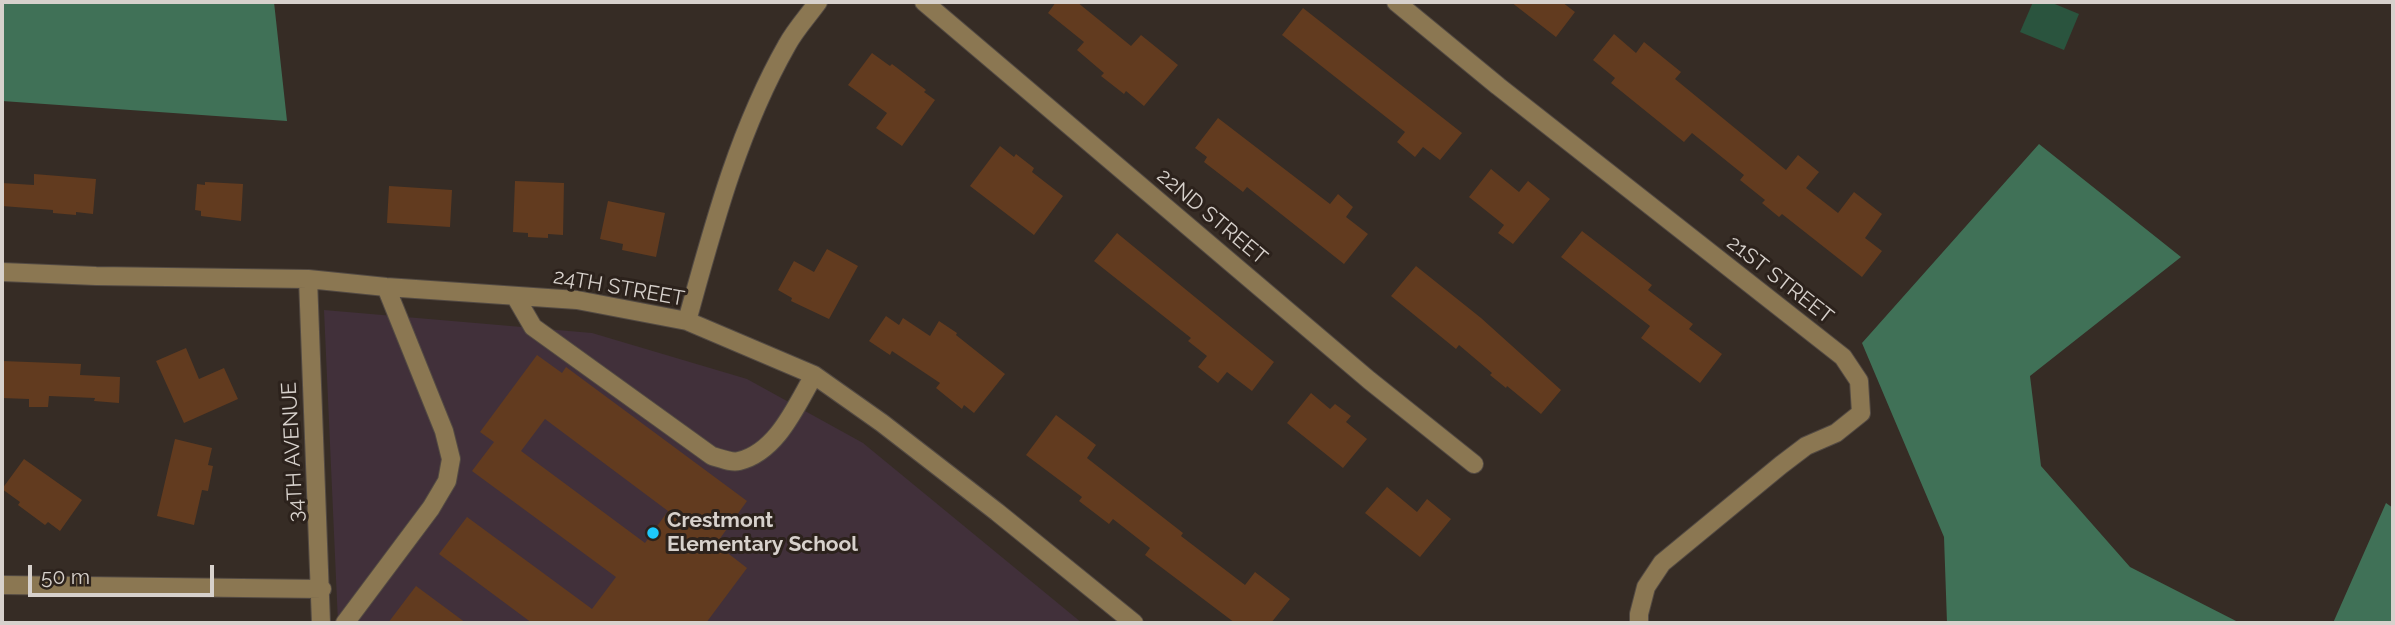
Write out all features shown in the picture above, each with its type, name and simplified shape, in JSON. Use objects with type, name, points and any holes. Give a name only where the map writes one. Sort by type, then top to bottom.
[{"type":"street","points":[[687,321],[726,185],[749,125],[787,44],[818,2]]},
{"type":"street","name":"22ND STREET","points":[[924,2],[1359,372],[1474,464]]},
{"type":"street","name":"21ST STREET","points":[[1396,2],[1498,86],[1843,357],[1859,381],[1861,413],[1836,433],[1806,446],[1662,563],[1646,587],[1639,623]]},
{"type":"street","name":"24TH STREET","points":[[2,272],[308,279],[577,300],[687,321],[814,375],[882,423],[997,512],[1134,623]]},
{"type":"street","name":"34TH AVENUE","points":[[308,279],[322,589],[321,623]]},
{"type":"street","points":[[345,623],[431,508],[447,481],[452,459],[444,432],[386,287]]},
{"type":"street","points":[[515,296],[533,327],[712,456],[737,462],[766,448],[792,413],[814,375]]},
{"type":"street","points":[[2,585],[322,589]]},
{"type":"shaded area","name":"Crestmont Elementary School","points":[[324,310],[592,333],[747,379],[863,443],[1082,623],[338,623]]},
{"type":"green space","points":[[2,2],[274,2],[287,121],[2,101]]},
{"type":"green space","points":[[2033,2],[2050,2],[2079,14],[2064,50],[2020,32]]},
{"type":"green space","points":[[2039,144],[2181,257],[2030,376],[2041,466],[2130,567],[2240,623],[1947,623],[1944,537],[1862,343]]},
{"type":"green space","points":[[2386,503],[2393,508],[2393,623],[2333,623]]},
{"type":"building","points":[[1056,2],[1077,2],[1131,46],[1141,35],[1178,65],[1144,106],[1101,76],[1104,73],[1077,50],[1084,42],[1048,13]]},
{"type":"building","points":[[1511,2],[1562,2],[1575,12],[1556,37]]},
{"type":"building","points":[[1303,8],[1462,133],[1440,160],[1423,147],[1415,157],[1397,142],[1405,132],[1282,35]]},
{"type":"building","points":[[1614,34],[1636,53],[1644,42],[1681,72],[1675,79],[1786,170],[1798,155],[1819,172],[1806,188],[1838,213],[1854,192],[1882,214],[1865,238],[1882,251],[1862,277],[1782,214],[1779,217],[1762,203],[1765,200],[1740,180],[1744,175],[1692,133],[1684,142],[1611,83],[1615,78],[1593,60]]},
{"type":"building","points":[[872,53],[890,66],[892,64],[935,100],[902,146],[876,128],[887,113],[848,85]]},
{"type":"building","points":[[1218,118],[1330,204],[1338,194],[1353,207],[1346,217],[1368,234],[1344,264],[1247,187],[1243,192],[1204,162],[1207,157],[1195,148]]},
{"type":"building","points":[[1000,146],[1034,168],[1032,172],[1063,196],[1034,235],[970,186]]},
{"type":"building","points":[[1491,169],[1519,192],[1528,181],[1550,199],[1513,244],[1498,233],[1504,225],[1469,197]]},
{"type":"building","points":[[34,174],[96,179],[93,214],[53,213],[53,210],[2,206],[2,183],[34,185]]},
{"type":"building","points":[[515,181],[564,183],[563,235],[548,234],[548,238],[528,237],[528,233],[513,232]]},
{"type":"building","points":[[205,182],[243,184],[241,221],[201,216],[201,211],[195,210],[197,184],[205,185]]},
{"type":"building","points":[[389,186],[452,190],[450,227],[387,223]]},
{"type":"building","points":[[608,201],[665,213],[656,257],[622,250],[623,244],[600,239]]},
{"type":"building","points":[[1582,231],[1652,285],[1648,290],[1693,324],[1689,329],[1722,354],[1700,383],[1641,338],[1650,326],[1561,257]]},
{"type":"building","points":[[1117,233],[1274,362],[1252,391],[1227,372],[1218,383],[1198,367],[1207,356],[1188,341],[1191,338],[1094,261]]},
{"type":"building","points":[[827,249],[858,266],[829,319],[791,301],[792,298],[778,290],[794,261],[814,272]]},
{"type":"building","points":[[1416,266],[1481,318],[1561,390],[1541,414],[1490,375],[1492,373],[1459,345],[1456,349],[1391,296]]},
{"type":"building","points":[[886,316],[899,325],[903,318],[930,336],[939,321],[1005,374],[974,413],[964,405],[962,409],[936,388],[940,383],[892,351],[890,355],[869,341]]},
{"type":"building","points":[[186,348],[199,379],[224,368],[238,399],[184,423],[156,361]]},
{"type":"building","points":[[537,355],[562,373],[566,367],[747,501],[716,544],[747,568],[706,623],[532,623],[439,554],[467,517],[592,609],[616,577],[472,471],[494,442],[480,432]],"holes":[[[545,419],[668,511],[645,543],[521,451]]]},
{"type":"building","points":[[2,361],[81,364],[80,375],[120,377],[119,403],[94,401],[95,398],[49,396],[48,407],[29,407],[29,399],[2,398]]},
{"type":"building","points":[[1311,393],[1330,409],[1335,404],[1351,416],[1346,422],[1367,439],[1343,468],[1287,423]]},
{"type":"building","points":[[1056,415],[1096,445],[1087,458],[1183,533],[1181,536],[1245,585],[1255,572],[1290,599],[1271,623],[1235,623],[1145,555],[1150,548],[1113,519],[1109,524],[1079,501],[1082,497],[1026,455]]},
{"type":"building","points":[[175,439],[212,448],[208,465],[213,466],[208,491],[202,490],[194,525],[157,516]]},
{"type":"building","points":[[24,459],[82,500],[60,531],[48,522],[45,525],[2,489]]},
{"type":"building","points":[[1387,487],[1417,512],[1427,499],[1451,519],[1420,557],[1365,513]]},
{"type":"building","points":[[416,586],[466,623],[388,623]]},
{"type":"place","name":"Crestmont Elementary School","points":[[653,533]]}]
